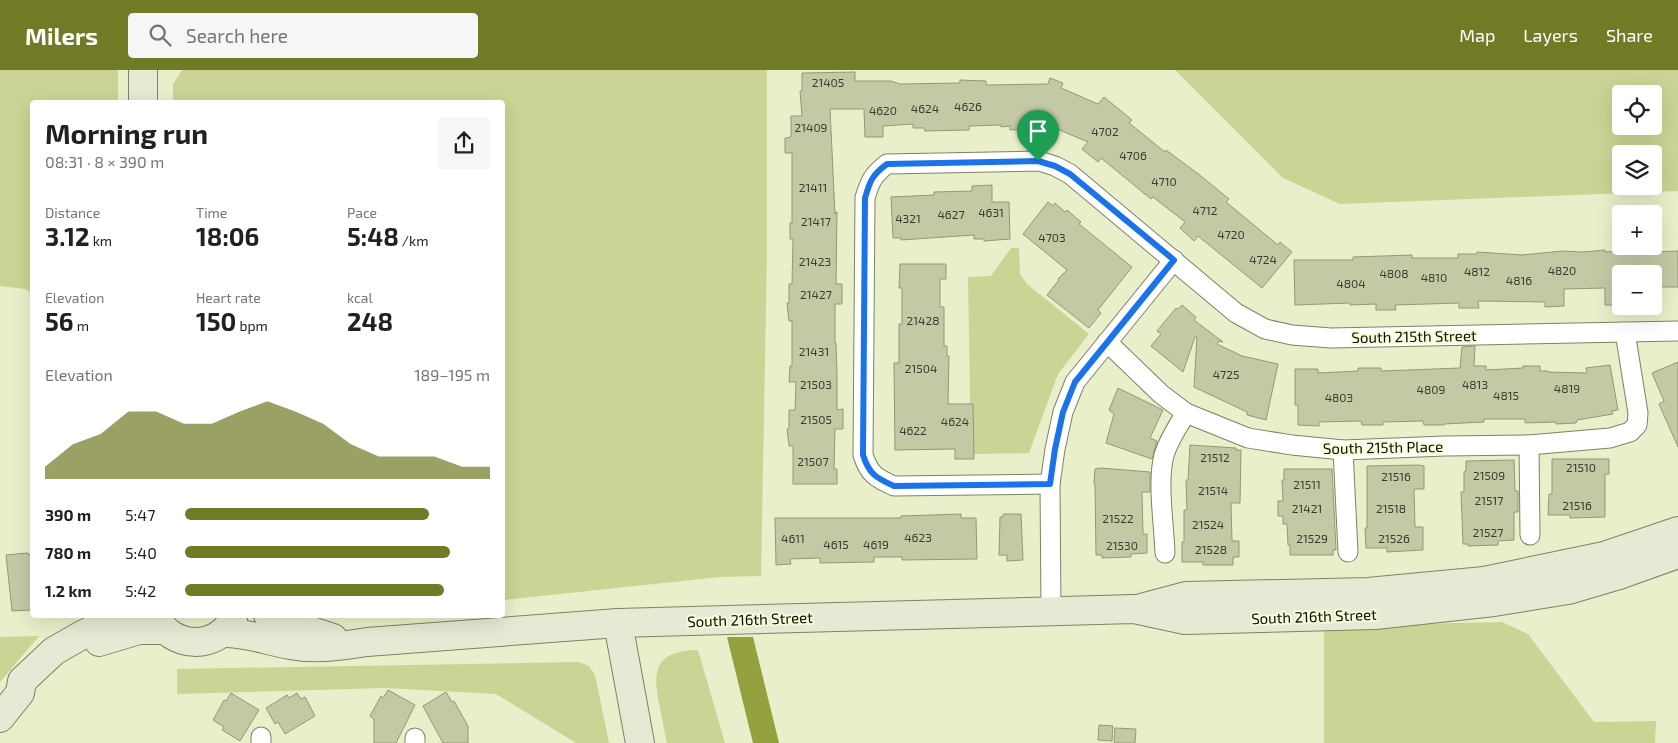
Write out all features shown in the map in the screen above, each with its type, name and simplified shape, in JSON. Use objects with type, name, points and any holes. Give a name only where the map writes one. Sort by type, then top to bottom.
[{"type":"street","points":[[143,70],[143,100]]},
{"type":"street","name":"South 215th Street","points":[[1050,484],[894,486],[876,478],[866,465],[863,455],[865,198],[870,182],[876,172],[887,164],[1038,161],[1055,166],[1070,174],[1236,312],[1265,329],[1292,335],[1331,338],[1678,331]]},
{"type":"street","points":[[1051,610],[1050,484],[1063,412],[1075,382],[1174,260]]},
{"type":"street","name":"South 215th Place","points":[[1107,342],[1161,394],[1186,413],[1248,438],[1343,450],[1529,445],[1610,438],[1630,432],[1637,425],[1638,413],[1625,332]]},
{"type":"street","points":[[1165,553],[1162,483],[1164,455],[1174,431],[1186,413]]},
{"type":"street","points":[[1529,445],[1530,535]]},
{"type":"street","points":[[1343,450],[1348,552]]},
{"type":"street","points":[[1489,591],[1678,531]]},
{"type":"street","points":[[1489,591],[1568,590],[1619,575],[1678,554]]},
{"type":"street","name":"South 216th Street","points":[[228,624],[234,633],[292,646],[336,647],[367,642],[618,623],[1134,609],[1186,596],[1489,591]]},
{"type":"street","points":[[0,718],[20,693],[22,680],[54,651],[118,618]]},
{"type":"street","name":"South 216th Street","points":[[275,618],[332,637],[367,642]]},
{"type":"street","points":[[20,693],[32,690],[74,653],[89,646],[160,623],[172,636],[190,642],[201,642],[212,639],[228,624]]},
{"type":"street","points":[[618,623],[640,743]]},
{"type":"shaded area","points":[[0,70],[118,70],[118,100],[30,100],[30,292],[25,289],[0,286]]},
{"type":"shaded area","points":[[182,70],[767,70],[767,252],[761,576],[720,577],[505,600],[505,100],[173,100],[173,84]]},
{"type":"shaded area","points":[[1175,70],[1678,70],[1678,191],[1662,192],[1662,145],[1612,145],[1612,194],[1340,204],[1283,178]]},
{"type":"shaded area","points":[[1011,248],[1019,248],[1020,274],[1027,284],[1089,334],[1058,374],[1029,453],[971,454],[968,277],[991,276]]},
{"type":"shaded area","points":[[1502,622],[1528,634],[1594,722],[1656,721],[1655,743],[1324,743],[1324,626]]},
{"type":"shaded area","points":[[39,636],[0,682],[0,637]]},
{"type":"shaded area","points":[[727,637],[753,637],[779,743],[753,743]]},
{"type":"shaded area","points":[[698,650],[725,743],[667,743],[657,691],[657,671],[660,664],[666,658],[684,651]]},
{"type":"shaded area","points":[[579,662],[589,666],[595,675],[609,743],[576,743],[496,694],[385,688],[177,694],[177,669]]},
{"type":"building","points":[[855,72],[855,81],[891,81],[900,84],[960,83],[960,80],[986,81],[986,85],[1048,84],[1050,78],[1063,83],[1061,88],[1098,104],[1104,97],[1132,120],[1129,123],[1165,152],[1166,150],[1201,176],[1229,199],[1226,202],[1278,245],[1280,242],[1292,252],[1262,288],[1198,236],[1194,241],[1180,228],[1185,222],[1153,197],[1151,199],[1101,158],[1098,162],[1082,149],[1088,142],[1025,117],[1026,129],[1010,130],[1010,126],[1001,127],[1001,125],[969,126],[969,130],[925,131],[924,128],[913,128],[913,124],[883,126],[883,137],[865,137],[864,109],[830,109],[835,214],[837,212],[836,284],[842,284],[842,304],[835,304],[837,410],[843,409],[843,429],[835,429],[834,469],[837,469],[837,484],[793,484],[793,446],[789,446],[787,429],[789,428],[789,410],[795,410],[796,382],[789,382],[790,366],[792,366],[792,321],[789,321],[787,303],[789,303],[789,284],[792,284],[793,239],[790,239],[790,223],[792,223],[792,153],[785,153],[785,138],[791,137],[791,116],[802,116],[800,91],[802,91],[802,73]]},
{"type":"building","points":[[992,185],[992,202],[1009,202],[1010,239],[984,241],[984,239],[974,239],[974,235],[901,240],[901,238],[893,238],[891,197],[934,195],[934,192],[972,191],[972,186]]},
{"type":"building","points":[[1048,202],[1053,206],[1055,203],[1065,212],[1067,210],[1081,222],[1079,224],[1132,267],[1098,310],[1101,313],[1089,328],[1047,295],[1067,270],[1023,234]]},
{"type":"building","points":[[1605,250],[1605,252],[1612,252],[1612,255],[1662,255],[1662,252],[1678,251],[1678,287],[1662,287],[1662,265],[1612,265],[1612,305],[1605,305],[1605,288],[1564,289],[1564,306],[1545,307],[1545,302],[1478,301],[1479,308],[1459,308],[1459,303],[1395,305],[1396,310],[1376,310],[1376,304],[1295,305],[1294,260],[1353,260],[1353,257],[1412,255],[1412,258],[1458,258],[1458,254],[1477,254],[1477,252],[1522,255],[1562,251]]},
{"type":"building","points":[[900,264],[946,264],[946,279],[940,279],[940,307],[944,307],[944,346],[947,346],[947,356],[949,356],[948,404],[973,404],[974,459],[955,459],[955,449],[895,450],[894,363],[899,363],[899,324],[902,324],[902,288],[899,288]]},
{"type":"building","points":[[1182,305],[1196,317],[1194,320],[1223,342],[1219,341],[1217,344],[1242,356],[1278,364],[1266,420],[1247,415],[1247,412],[1194,387],[1197,337],[1195,337],[1183,372],[1151,346],[1161,334],[1157,331],[1176,308],[1178,309]]},
{"type":"building","points":[[1475,346],[1474,366],[1486,366],[1486,370],[1540,366],[1540,371],[1587,373],[1586,368],[1610,365],[1618,410],[1612,411],[1613,414],[1577,420],[1576,423],[1556,424],[1556,422],[1525,423],[1525,419],[1484,419],[1484,422],[1444,425],[1424,425],[1423,421],[1383,422],[1383,425],[1362,425],[1361,421],[1319,422],[1319,426],[1298,425],[1298,405],[1295,405],[1295,369],[1318,369],[1318,373],[1358,371],[1358,368],[1381,368],[1381,371],[1460,368],[1462,347]]},
{"type":"building","points":[[1678,362],[1678,447],[1659,404],[1664,401],[1652,373]]},
{"type":"building","points":[[1118,388],[1163,410],[1150,438],[1157,441],[1152,459],[1106,443],[1114,414],[1109,410]]},
{"type":"building","points":[[1190,445],[1236,448],[1236,450],[1241,450],[1240,503],[1231,503],[1232,541],[1239,541],[1239,557],[1233,557],[1233,565],[1203,565],[1203,562],[1182,562],[1184,510],[1187,510],[1186,480],[1188,480]]},
{"type":"building","points":[[1552,459],[1609,459],[1609,474],[1605,474],[1605,517],[1570,518],[1570,515],[1548,515],[1549,494],[1552,494]]},
{"type":"building","points":[[1514,460],[1515,491],[1518,491],[1518,512],[1514,512],[1514,540],[1498,541],[1498,545],[1468,546],[1468,544],[1463,544],[1461,492],[1464,492],[1466,461]]},
{"type":"building","points":[[1367,466],[1424,466],[1424,489],[1414,489],[1415,527],[1423,527],[1423,550],[1387,552],[1387,548],[1366,548]]},
{"type":"building","points":[[1095,469],[1150,472],[1150,492],[1142,492],[1143,534],[1147,534],[1147,553],[1131,554],[1131,557],[1102,558],[1102,555],[1096,555],[1094,484]]},
{"type":"building","points":[[1284,469],[1332,469],[1336,550],[1333,550],[1333,555],[1290,555],[1287,524],[1283,524],[1283,516],[1278,516],[1278,501],[1283,501],[1282,480],[1284,480]]},
{"type":"building","points":[[961,514],[961,518],[976,518],[977,559],[902,560],[902,557],[874,557],[874,562],[820,563],[820,558],[790,559],[791,564],[776,565],[775,518],[901,518],[901,516]]},
{"type":"building","points":[[1003,514],[1021,514],[1023,560],[1007,561],[1007,555],[999,555],[1000,517],[1003,517]]},
{"type":"building","points":[[28,553],[28,555],[30,554],[30,610],[12,611],[6,555]]},
{"type":"building","points":[[388,690],[415,705],[396,743],[374,743],[374,719],[370,716],[381,696],[383,698]]},
{"type":"building","points":[[446,692],[452,702],[454,701],[468,726],[468,743],[443,743],[423,706]]},
{"type":"building","points":[[231,693],[259,710],[240,741],[222,730],[224,727],[213,720],[224,700],[226,701]]},
{"type":"building","points":[[297,693],[301,699],[305,697],[315,716],[285,734],[278,722],[275,724],[266,708],[287,695],[289,698]]},
{"type":"building","points":[[1099,725],[1113,726],[1112,741],[1098,740]]},
{"type":"building","points":[[1115,728],[1136,729],[1135,743],[1114,743]]},
{"type":"route","points":[[1038,161],[1055,166],[1070,174],[1174,260],[1075,382],[1063,412],[1050,484],[894,486],[876,478],[866,465],[863,455],[865,198],[870,182],[876,172],[887,164],[1038,161]]}]
